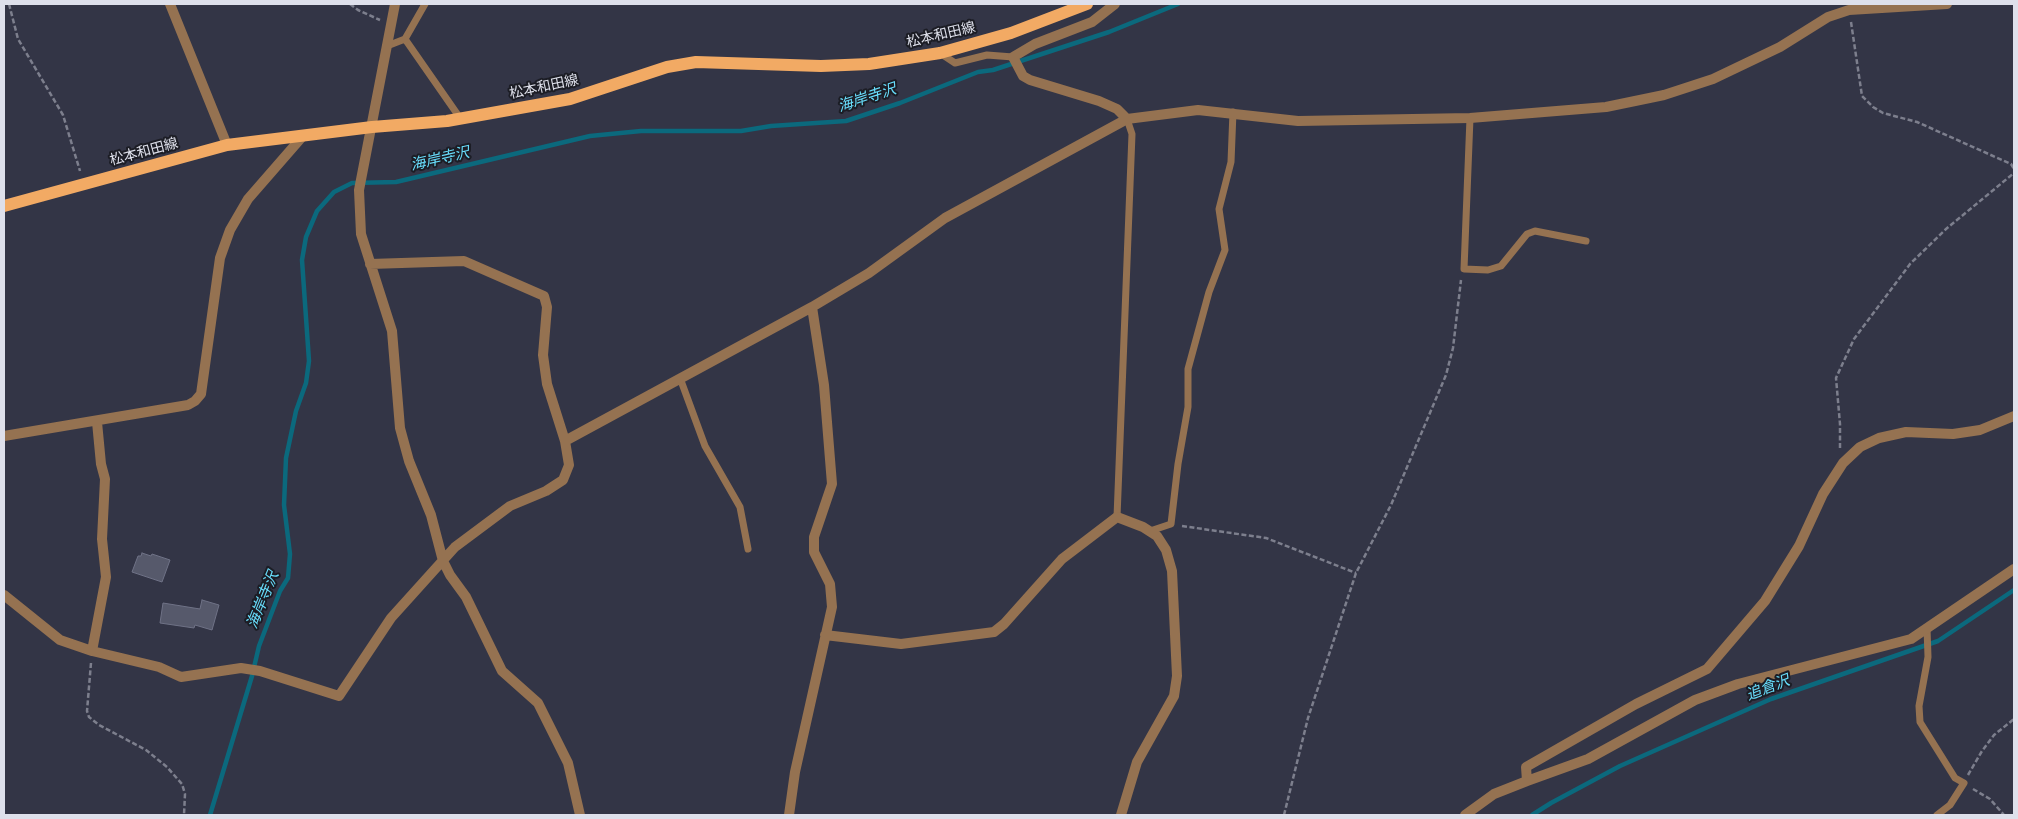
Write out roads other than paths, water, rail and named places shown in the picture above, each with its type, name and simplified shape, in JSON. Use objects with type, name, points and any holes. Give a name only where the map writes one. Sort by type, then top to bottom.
[{"type":"main road","name":"松本和田線","points":[[4,206],[227,144],[460,118],[570,99],[667,67],[696,62],[821,66],[869,64],[940,53],[1011,34],[1087,4]]},
{"type":"street","points":[[170,4],[227,144]]},
{"type":"street","points":[[395,4],[359,190],[361,234],[392,331],[400,428],[409,461],[431,515],[443,561],[450,575],[466,597],[502,671],[538,703],[568,763],[580,815]]},
{"type":"street","points":[[1114,4],[1092,22],[1035,44],[1012,57],[1023,76],[1030,80],[1099,101],[1117,109],[1127,119]]},
{"type":"street","points":[[565,441],[812,307],[869,273],[945,218],[1127,119],[1198,110],[1233,112],[1298,121],[1470,118],[1606,107],[1664,96],[1713,79],[1780,47],[1828,17],[1849,10],[1947,4]]},
{"type":"street","points":[[4,436],[97,422],[141,411],[188,405],[201,394],[220,258],[230,230],[248,199],[302,136]]},
{"type":"street","points":[[4,596],[60,640],[92,651],[159,667],[181,676],[242,668],[260,671],[339,696],[391,618],[456,547],[510,506],[546,491],[563,480],[569,465],[565,441],[547,384],[543,355],[547,308],[544,296],[464,261],[370,264]]},
{"type":"street","points":[[789,815],[795,772],[832,607],[830,584],[814,552],[814,537],[832,484],[824,385],[812,307]]},
{"type":"street","points":[[1527,781],[1526,767],[1636,704],[1707,669],[1765,601],[1799,546],[1823,494],[1842,463],[1860,446],[1879,438],[1906,432],[1953,434],[1980,430],[2014,416]]},
{"type":"street","points":[[92,651],[106,577],[102,539],[105,479],[101,464],[97,422]]},
{"type":"street","points":[[825,636],[901,644],[994,632],[1004,624],[1062,559],[1116,516],[1157,536],[1166,550],[1172,571],[1177,676],[1174,696],[1137,762],[1121,815]]},
{"type":"street","points":[[1466,815],[1494,794],[1588,759],[1695,700],[1738,684],[1911,639],[2014,569]]},
{"type":"lane","points":[[387,46],[405,39],[425,4]]},
{"type":"lane","points":[[405,39],[460,118]]},
{"type":"lane","points":[[940,53],[955,63],[987,55],[1012,57]]},
{"type":"lane","points":[[1150,532],[1171,524],[1178,464],[1188,407],[1188,370],[1210,292],[1225,250],[1219,209],[1231,162],[1233,112]]},
{"type":"lane","points":[[1470,118],[1464,268],[1488,270],[1501,266],[1527,234],[1536,231],[1586,241]]},
{"type":"lane","points":[[1116,516],[1132,134],[1127,119]]},
{"type":"lane","points":[[680,378],[705,446],[740,507],[748,549]]},
{"type":"lane","points":[[1928,628],[1928,657],[1919,706],[1920,722],[1955,778],[1964,783],[1950,805],[1937,815]]},
{"type":"waterway","name":"海岸寺沢","points":[[210,815],[252,676],[259,646],[280,591],[288,578],[290,554],[284,505],[286,458],[296,411],[306,383],[309,361],[302,260],[306,237],[317,211],[334,192],[352,183],[396,182],[590,136],[641,131],[741,131],[771,126],[846,121],[900,103],[978,72],[993,70],[1109,32],[1178,4]]},
{"type":"waterway","name":"追倉沢","points":[[1532,815],[1620,766],[1771,699],[1938,641],[2014,590]]}]
